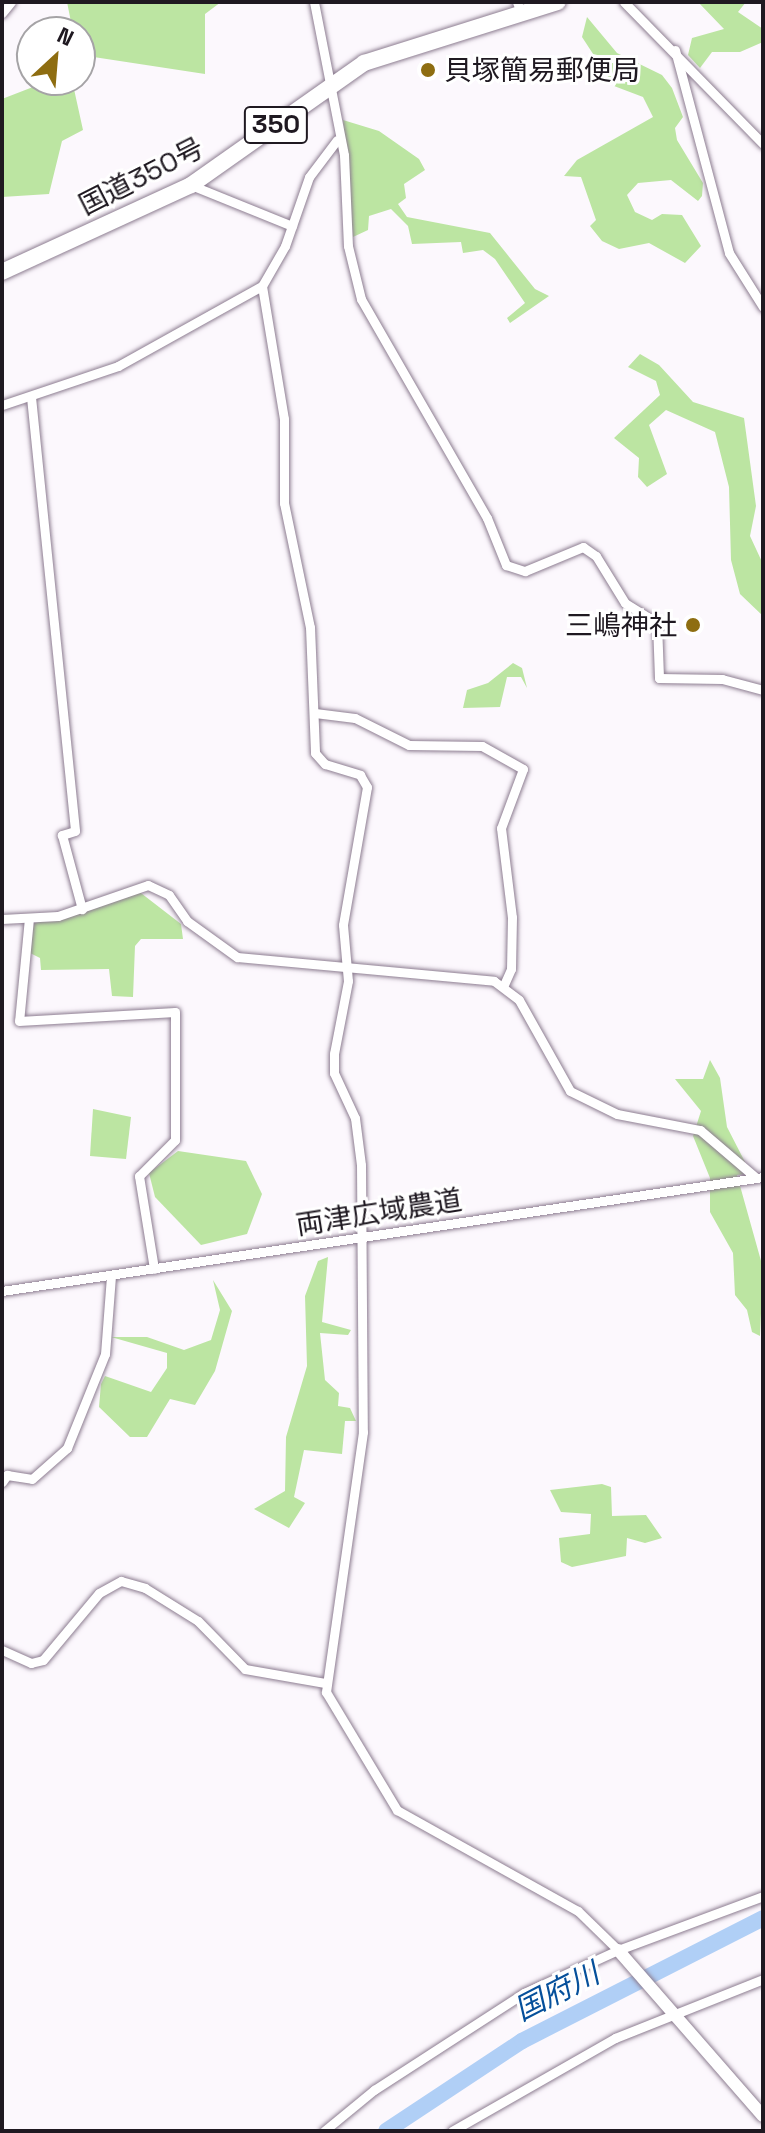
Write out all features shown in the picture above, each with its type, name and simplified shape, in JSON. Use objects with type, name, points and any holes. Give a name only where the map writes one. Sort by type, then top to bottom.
[{"type":"highway","name":"国道350号","points":[[2,272],[191,185],[329,83],[385,53],[519,8],[558,2]]},
{"type":"street","points":[[2,13],[11,2]]},
{"type":"street","points":[[314,2],[337,140],[344,155],[348,246],[361,299],[487,518],[506,565],[525,571],[583,547],[625,603],[657,623],[659,678],[722,679],[763,690]]},
{"type":"street","points":[[624,2],[675,50],[763,144]]},
{"type":"street","points":[[675,50],[729,253],[763,307]]},
{"type":"street","points":[[2,405],[118,366],[262,286],[292,226],[309,177],[337,140]]},
{"type":"street","points":[[191,185],[292,226]]},
{"type":"street","points":[[262,286],[284,419],[284,503],[310,627],[318,761],[360,775],[367,787],[343,925],[347,968],[334,1073],[355,1118],[365,1237],[360,1471],[325,1683],[334,1715],[397,1810],[578,1911],[618,1950],[763,2116]]},
{"type":"street","points":[[31,397],[75,831],[62,835],[82,909]]},
{"type":"street","points":[[315,713],[355,718],[409,745],[482,746],[523,769],[501,828],[512,917],[511,969],[504,985]]},
{"type":"street","points":[[2,919],[82,909],[136,886],[158,887],[202,935],[237,957],[504,985],[519,1000],[570,1091],[617,1114],[700,1130],[759,1177]]},
{"type":"street","points":[[29,918],[19,1021],[175,1012],[175,1140],[139,1176],[154,1269]]},
{"type":"street","name":"両津広域農道","points":[[2,1291],[759,1177]]},
{"type":"street","points":[[2,1482],[7,1475],[32,1479],[67,1448],[105,1354],[111,1276]]},
{"type":"street","points":[[2,1650],[31,1663],[43,1660],[99,1593],[121,1581],[145,1588],[198,1621],[245,1669],[325,1683]]},
{"type":"street","points":[[324,2131],[443,2042],[524,1993],[618,1950],[763,1896]]},
{"type":"street","points":[[452,2131],[615,2038],[763,1979]]},
{"type":"green space","points":[[67,2],[221,2],[205,14],[205,74],[96,57],[96,16],[70,16]]},
{"type":"green space","points":[[698,2],[746,2],[738,12],[763,29],[763,42],[740,52],[712,52],[700,68],[688,55],[692,38],[724,29]]},
{"type":"green space","points":[[587,17],[617,53],[662,75],[672,88],[683,117],[675,128],[677,140],[703,183],[702,196],[698,201],[671,180],[638,183],[627,195],[635,212],[652,220],[662,214],[682,215],[701,246],[685,263],[649,243],[619,249],[602,241],[590,226],[596,220],[581,177],[564,176],[577,160],[653,117],[643,97],[614,86],[582,37]]},
{"type":"green space","points":[[16,94],[16,96],[76,96],[83,130],[62,141],[49,194],[2,197],[2,99]]},
{"type":"green space","points":[[343,120],[379,131],[419,159],[425,170],[404,184],[406,198],[398,204],[407,217],[490,233],[535,289],[549,296],[510,323],[507,318],[525,303],[495,259],[483,250],[463,253],[461,242],[412,244],[408,226],[391,209],[369,216],[368,230],[353,237]]},
{"type":"green space","points":[[640,354],[659,365],[693,402],[744,418],[756,506],[750,536],[763,564],[763,616],[740,594],[731,560],[729,487],[715,432],[666,410],[649,425],[667,474],[647,487],[638,477],[639,458],[614,438],[660,395],[656,381],[628,367]]},
{"type":"green space","points":[[513,663],[522,668],[527,688],[521,677],[507,677],[500,707],[463,708],[467,690],[488,683]]},
{"type":"green space","points":[[137,890],[181,924],[183,939],[141,939],[135,946],[133,997],[112,996],[109,969],[41,970],[40,958],[30,953],[34,923],[93,909]]},
{"type":"green space","points":[[710,1060],[720,1078],[727,1127],[745,1162],[745,1174],[737,1175],[763,1268],[760,1336],[752,1332],[747,1310],[735,1295],[733,1253],[710,1212],[710,1178],[693,1136],[701,1111],[675,1079],[703,1079]]},
{"type":"green space","points":[[93,1109],[131,1117],[126,1159],[90,1156]]},
{"type":"green space","points":[[178,1151],[246,1161],[262,1194],[247,1234],[201,1245],[155,1197],[149,1173]]},
{"type":"green space","points":[[328,1257],[322,1322],[351,1330],[348,1335],[320,1333],[325,1380],[339,1393],[338,1406],[350,1408],[356,1421],[345,1421],[342,1454],[304,1450],[294,1497],[305,1503],[289,1528],[254,1509],[285,1491],[286,1437],[307,1366],[305,1296],[318,1261]]},
{"type":"green space","points":[[213,1280],[232,1311],[215,1371],[195,1405],[170,1399],[147,1437],[130,1437],[99,1407],[101,1384],[105,1376],[151,1392],[167,1368],[167,1353],[111,1337],[147,1337],[184,1350],[211,1340],[220,1310]]},
{"type":"green space","points":[[602,1484],[611,1487],[612,1516],[646,1515],[662,1538],[645,1543],[627,1538],[626,1556],[572,1567],[561,1562],[559,1538],[590,1534],[591,1514],[561,1512],[550,1490]]},
{"type":"waterway","name":"国府川","points":[[386,2131],[522,2041],[763,1918]]},
{"type":"place","name":"貝塚簡易郵便局","points":[[428,70]]},
{"type":"place","name":"三嶋神社","points":[[693,625]]}]
